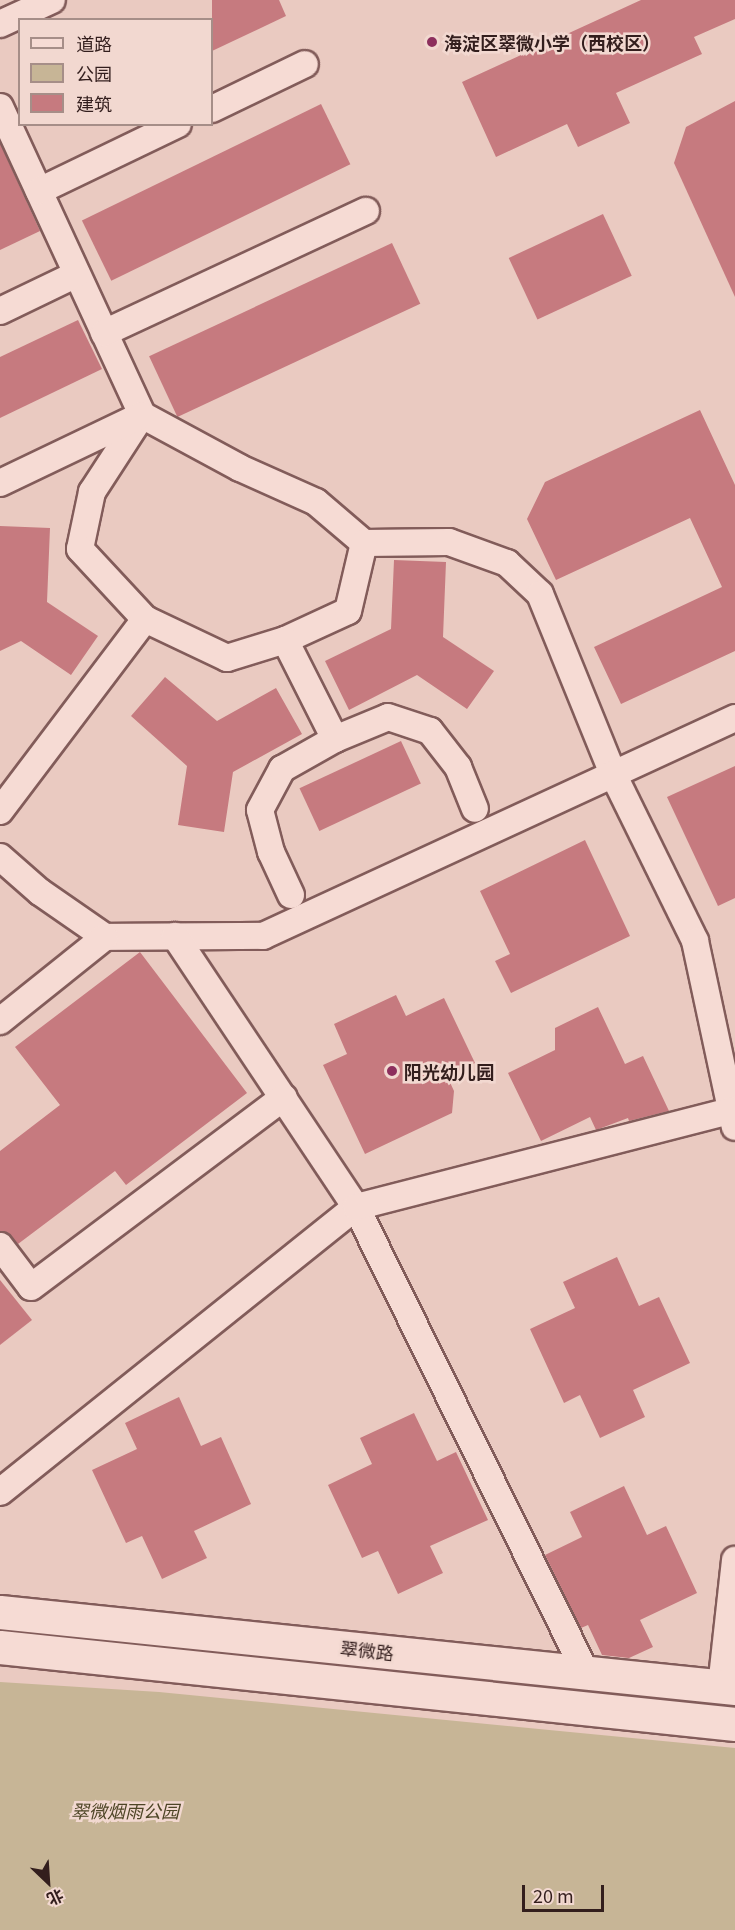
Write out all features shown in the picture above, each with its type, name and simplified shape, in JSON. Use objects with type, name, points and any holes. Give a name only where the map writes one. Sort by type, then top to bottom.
[{"type":"main road","name":"翠微路","points":[[0,1612],[728,1688]]},
{"type":"main road","name":"翠微路","points":[[0,1647],[735,1724]]},
{"type":"street","points":[[0,24],[52,0]]},
{"type":"street","points":[[213,109],[305,64]]},
{"type":"street","points":[[0,1492],[356,1207],[734,1119],[695,941],[613,774],[540,594],[507,562],[449,542],[364,543],[316,502],[240,468],[142,415],[39,191],[3,121]]},
{"type":"street","points":[[39,191],[174,126]]},
{"type":"street","points":[[104,333],[366,211]]},
{"type":"street","points":[[0,311],[77,274]]},
{"type":"street","points":[[0,483],[142,415]]},
{"type":"street","points":[[142,415],[92,492],[80,549],[145,619],[227,658],[285,640],[348,611],[364,543]]},
{"type":"street","points":[[0,811],[145,619]]},
{"type":"street","points":[[285,640],[334,739]]},
{"type":"street","points":[[291,895],[270,852],[260,810],[282,769],[334,739],[388,717],[430,731],[458,767],[475,809]]},
{"type":"street","points":[[0,856],[40,892],[105,937],[263,936],[735,718]]},
{"type":"street","points":[[175,936],[356,1207],[586,1673]]},
{"type":"street","points":[[0,1021],[105,937]]},
{"type":"street","points":[[0,1246],[31,1287],[284,1097]]},
{"type":"street","points":[[728,1688],[735,1560]]},
{"type":"green space","name":"翠微烟雨公园","points":[[0,1682],[159,1692],[735,1748],[735,1930],[0,1930]]},
{"type":"building","points":[[212,0],[279,0],[286,16],[213,51]]},
{"type":"building","points":[[641,0],[735,0],[735,19],[694,37],[702,54],[616,93],[630,123],[578,147],[567,124],[496,157],[462,82]]},
{"type":"building","points":[[735,101],[735,297],[674,163],[686,127]]},
{"type":"building","points":[[321,104],[350,164],[111,281],[82,221]]},
{"type":"building","points":[[0,143],[40,231],[0,250]]},
{"type":"building","points":[[603,214],[632,276],[537,320],[509,258]]},
{"type":"building","points":[[392,243],[420,304],[177,417],[149,356]]},
{"type":"building","points":[[78,320],[102,369],[0,418],[0,357]]},
{"type":"building","points":[[700,410],[735,485],[735,651],[621,704],[594,647],[722,587],[690,518],[556,580],[527,519],[545,482]]},
{"type":"building","points":[[0,526],[50,528],[47,602],[98,636],[71,675],[21,641],[0,651]]},
{"type":"building","points":[[394,560],[446,562],[443,637],[494,671],[467,709],[417,675],[349,710],[325,661],[391,629]]},
{"type":"building","points":[[165,677],[217,721],[276,688],[302,734],[233,772],[224,832],[178,825],[187,766],[131,716]]},
{"type":"building","points":[[401,741],[421,784],[319,831],[299,788]]},
{"type":"building","points":[[735,766],[735,898],[718,906],[667,797]]},
{"type":"building","points":[[585,840],[630,936],[511,993],[495,961],[510,954],[480,891]]},
{"type":"building","points":[[140,952],[247,1093],[126,1185],[115,1171],[18,1244],[0,1231],[0,1151],[60,1105],[15,1047]]},
{"type":"building","name":"阳光幼儿园","points":[[396,995],[406,1016],[444,998],[475,1063],[447,1076],[454,1091],[452,1113],[365,1154],[323,1065],[347,1054],[334,1024]]},
{"type":"building","points":[[598,1007],[625,1064],[643,1056],[669,1111],[629,1121],[628,1118],[596,1130],[590,1117],[541,1141],[508,1073],[555,1050],[555,1028]]},
{"type":"building","points":[[617,1257],[639,1306],[659,1297],[690,1363],[633,1390],[645,1417],[600,1438],[580,1395],[564,1403],[530,1329],[575,1308],[563,1282]]},
{"type":"building","points":[[0,1280],[32,1320],[0,1345]]},
{"type":"building","points":[[179,1397],[201,1446],[221,1437],[251,1504],[194,1531],[207,1558],[162,1579],[142,1536],[126,1543],[92,1470],[137,1449],[125,1423]]},
{"type":"building","points":[[414,1413],[437,1461],[456,1452],[488,1520],[430,1546],[443,1573],[398,1594],[378,1551],[362,1558],[328,1485],[372,1464],[360,1438]]},
{"type":"building","points":[[624,1486],[647,1535],[666,1526],[697,1593],[640,1620],[653,1647],[629,1658],[602,1655],[588,1625],[581,1628],[545,1555],[582,1537],[570,1512]]},
{"type":"place","name":"海淀区翠微小学（西校区）","points":[[432,42]]},
{"type":"place","name":"阳光幼儿园","points":[[392,1071]]}]
